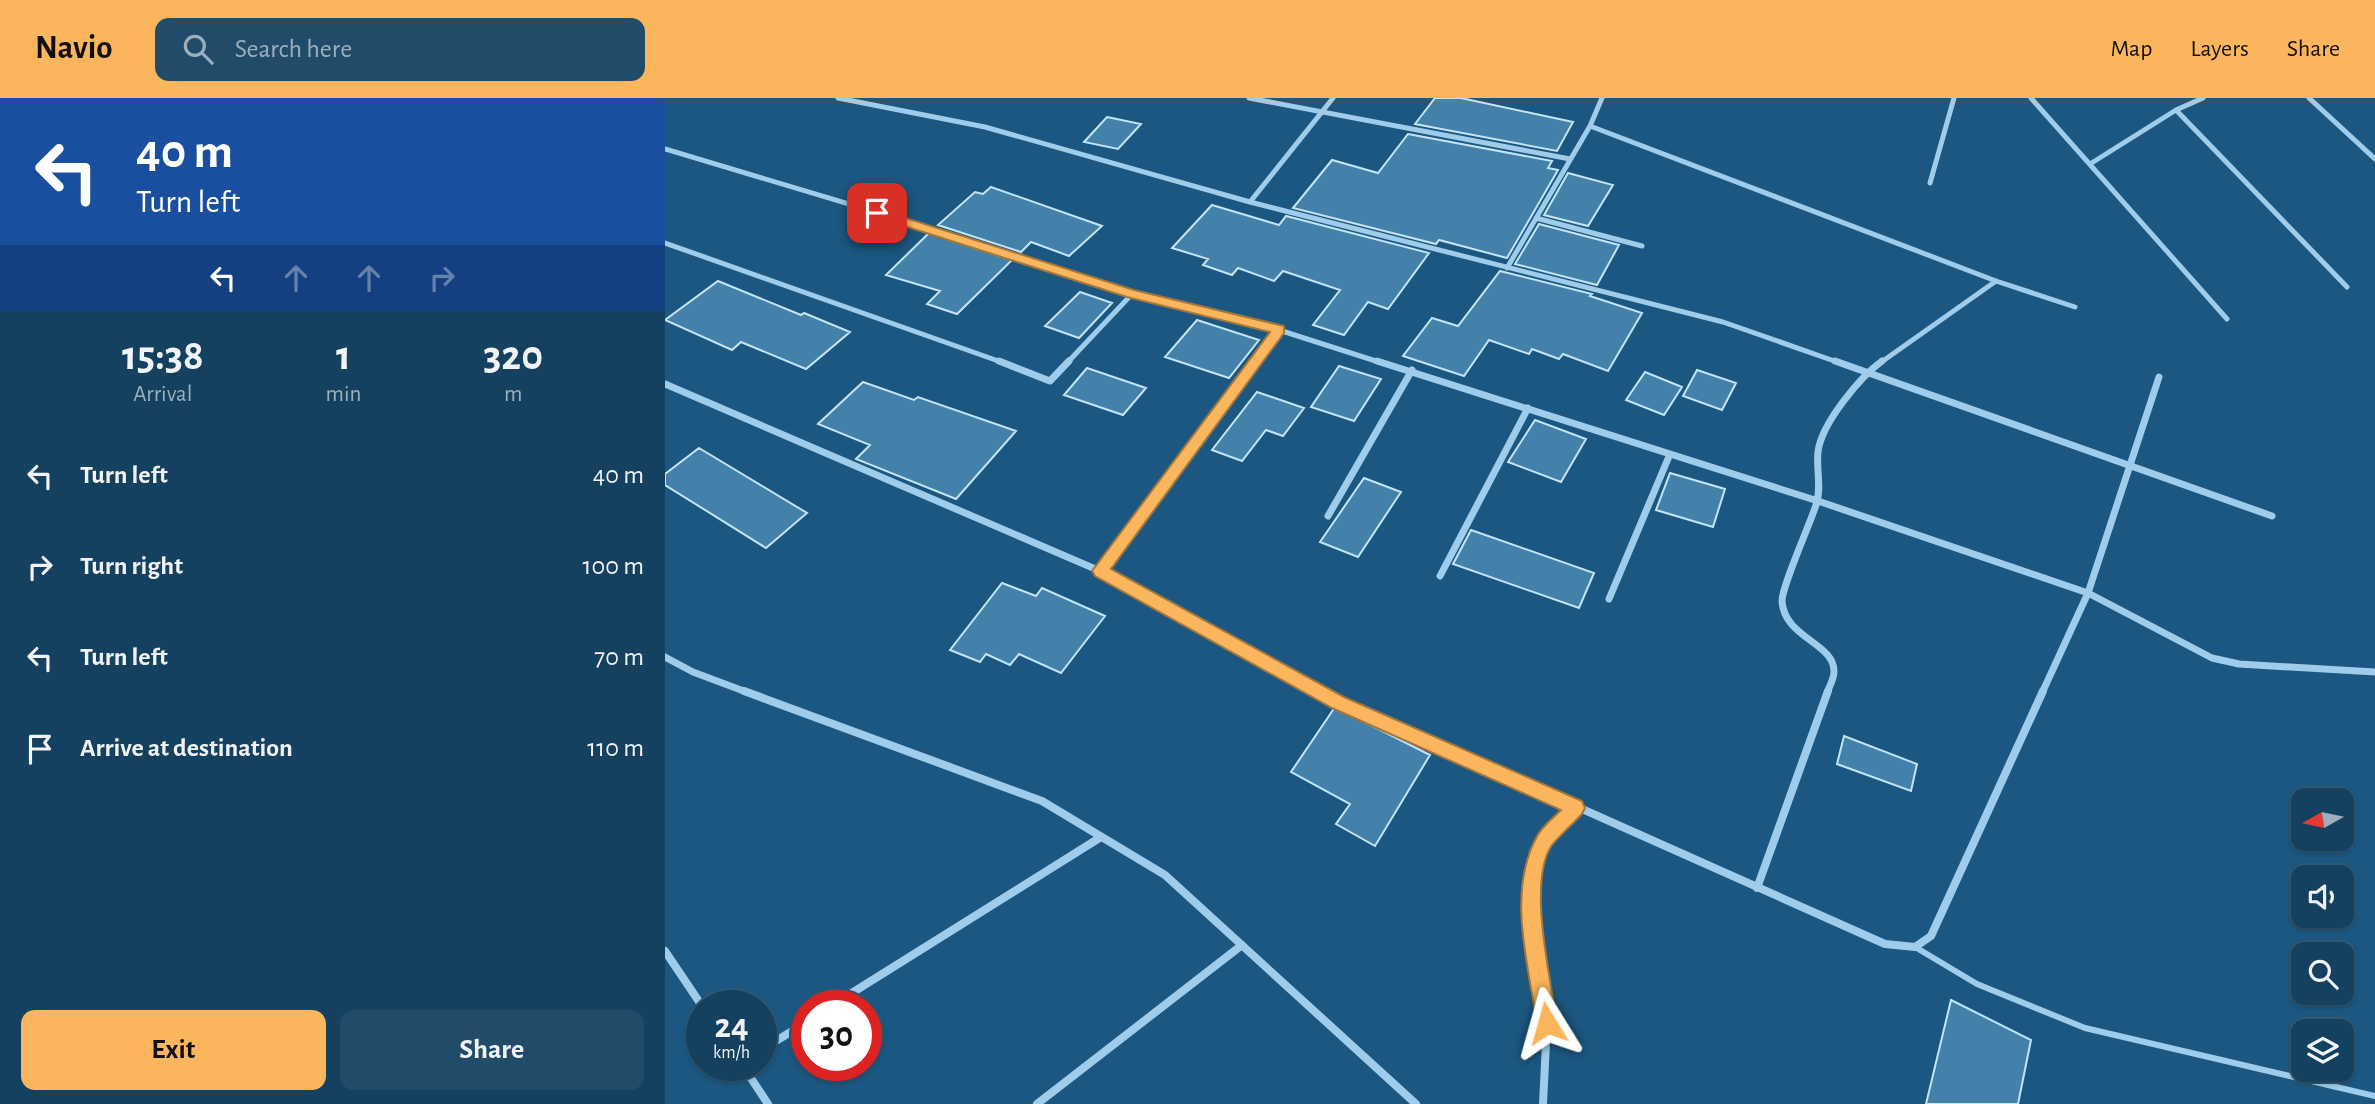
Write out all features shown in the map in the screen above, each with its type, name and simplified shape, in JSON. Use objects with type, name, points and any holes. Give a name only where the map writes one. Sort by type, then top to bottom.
[{"type":"street","points":[[838,98],[985,127],[1250,202],[1723,322],[2272,516]]},
{"type":"street","points":[[1249,98],[1570,159]]},
{"type":"street","points":[[1250,202],[1333,98]]},
{"type":"street","points":[[1507,268],[1590,126],[1602,98]]},
{"type":"street","points":[[1930,183],[1954,98]]},
{"type":"street","points":[[2031,98],[2227,319]]},
{"type":"street","points":[[2090,164],[2176,110],[2203,98]]},
{"type":"street","points":[[2309,98],[2375,159]]},
{"type":"street","points":[[2176,110],[2347,287]]},
{"type":"street","points":[[1590,126],[1996,281],[2075,307]]},
{"type":"street","points":[[665,149],[956,236],[1132,294],[1279,330],[1412,370],[1818,501],[2088,593],[2212,657],[2239,664],[2375,671]]},
{"type":"street","points":[[1536,218],[1643,246]]},
{"type":"street","points":[[665,243],[949,341],[1050,381],[1132,294]]},
{"type":"street","points":[[1757,888],[1834,673],[1833,662],[1826,652],[1793,628],[1782,600],[1818,501],[1818,449],[1838,409],[1865,373],[1996,281]]},
{"type":"street","points":[[1100,571],[1279,330]]},
{"type":"street","points":[[1328,516],[1412,370]]},
{"type":"street","points":[[665,384],[1100,571],[1338,702],[1885,944],[1915,947],[1931,936],[2088,593],[2159,377]]},
{"type":"street","points":[[1440,576],[1528,408]]},
{"type":"street","points":[[1609,599],[1670,454]]},
{"type":"street","points":[[665,657],[692,672],[1042,801],[1101,836],[1165,875],[1416,1104]]},
{"type":"street","points":[[1543,1104],[1547,1023],[1532,921],[1531,877],[1543,841],[1576,808]]},
{"type":"street","points":[[856,990],[1101,836]]},
{"type":"street","points":[[1037,1104],[1242,945]]},
{"type":"street","points":[[665,951],[691,990]]},
{"type":"street","points":[[753,1081],[768,1104]]},
{"type":"lane","points":[[1915,947],[1977,984],[2085,1028],[2375,1096]]},
{"type":"building","points":[[1435,98],[1461,98],[1573,122],[1557,151],[1415,124]]},
{"type":"building","points":[[1107,117],[1141,124],[1118,149],[1084,142]]},
{"type":"building","points":[[1408,134],[1552,161],[1548,168],[1558,170],[1507,258],[1439,240],[1436,244],[1293,208],[1332,160],[1378,173]]},
{"type":"building","points":[[1568,173],[1613,185],[1588,226],[1544,215]]},
{"type":"building","points":[[991,187],[1102,226],[1069,256],[1031,242],[1021,252],[938,225],[975,192],[983,194]]},
{"type":"building","points":[[1212,205],[1279,225],[1286,216],[1429,253],[1388,309],[1368,302],[1344,335],[1313,325],[1340,290],[1283,271],[1274,281],[1238,268],[1232,275],[1203,265],[1208,259],[1172,248]]},
{"type":"building","points":[[1539,224],[1619,245],[1597,285],[1515,264]]},
{"type":"building","points":[[929,233],[1012,260],[957,314],[927,304],[940,291],[886,275]]},
{"type":"building","points":[[1500,271],[1592,294],[1590,296],[1642,313],[1608,371],[1563,354],[1559,359],[1532,349],[1529,354],[1489,340],[1464,376],[1403,356],[1432,318],[1458,326]]},
{"type":"building","points":[[718,281],[850,332],[806,369],[741,342],[732,350],[665,320]]},
{"type":"building","points":[[1080,292],[1112,303],[1079,338],[1045,326]]},
{"type":"building","points":[[1197,320],[1259,340],[1229,378],[1165,357]]},
{"type":"building","points":[[1339,366],[1381,379],[1354,421],[1311,407]]},
{"type":"building","points":[[1087,368],[1146,388],[1123,415],[1064,395]]},
{"type":"building","points":[[1697,370],[1736,383],[1722,410],[1683,396]]},
{"type":"building","points":[[1645,372],[1682,387],[1664,415],[1626,400]]},
{"type":"building","points":[[863,382],[914,400],[918,397],[1016,431],[956,499],[856,459],[870,445],[818,424]]},
{"type":"building","points":[[1257,392],[1304,408],[1283,436],[1266,430],[1242,461],[1212,450]]},
{"type":"building","points":[[1535,420],[1586,439],[1561,482],[1508,462]]},
{"type":"building","points":[[699,448],[807,513],[766,548],[665,485],[665,474]]},
{"type":"building","points":[[1670,473],[1725,489],[1713,527],[1656,510]]},
{"type":"building","points":[[1364,478],[1401,492],[1358,557],[1320,542]]},
{"type":"building","points":[[1471,530],[1594,573],[1579,608],[1453,564]]},
{"type":"building","points":[[1002,583],[1036,596],[1042,588],[1105,616],[1061,673],[1019,654],[1010,665],[986,654],[980,662],[950,650]]},
{"type":"building","points":[[1335,707],[1430,755],[1375,846],[1336,824],[1350,804],[1291,772]]},
{"type":"building","points":[[1844,736],[1917,764],[1911,791],[1837,764]]},
{"type":"building","points":[[1951,1000],[2031,1040],[2018,1104],[1926,1104]]},
{"type":"route","points":[[877,213],[1132,294],[1279,330],[1100,571],[1338,702],[1576,808],[1543,841],[1531,877],[1532,921],[1547,1023]]}]
